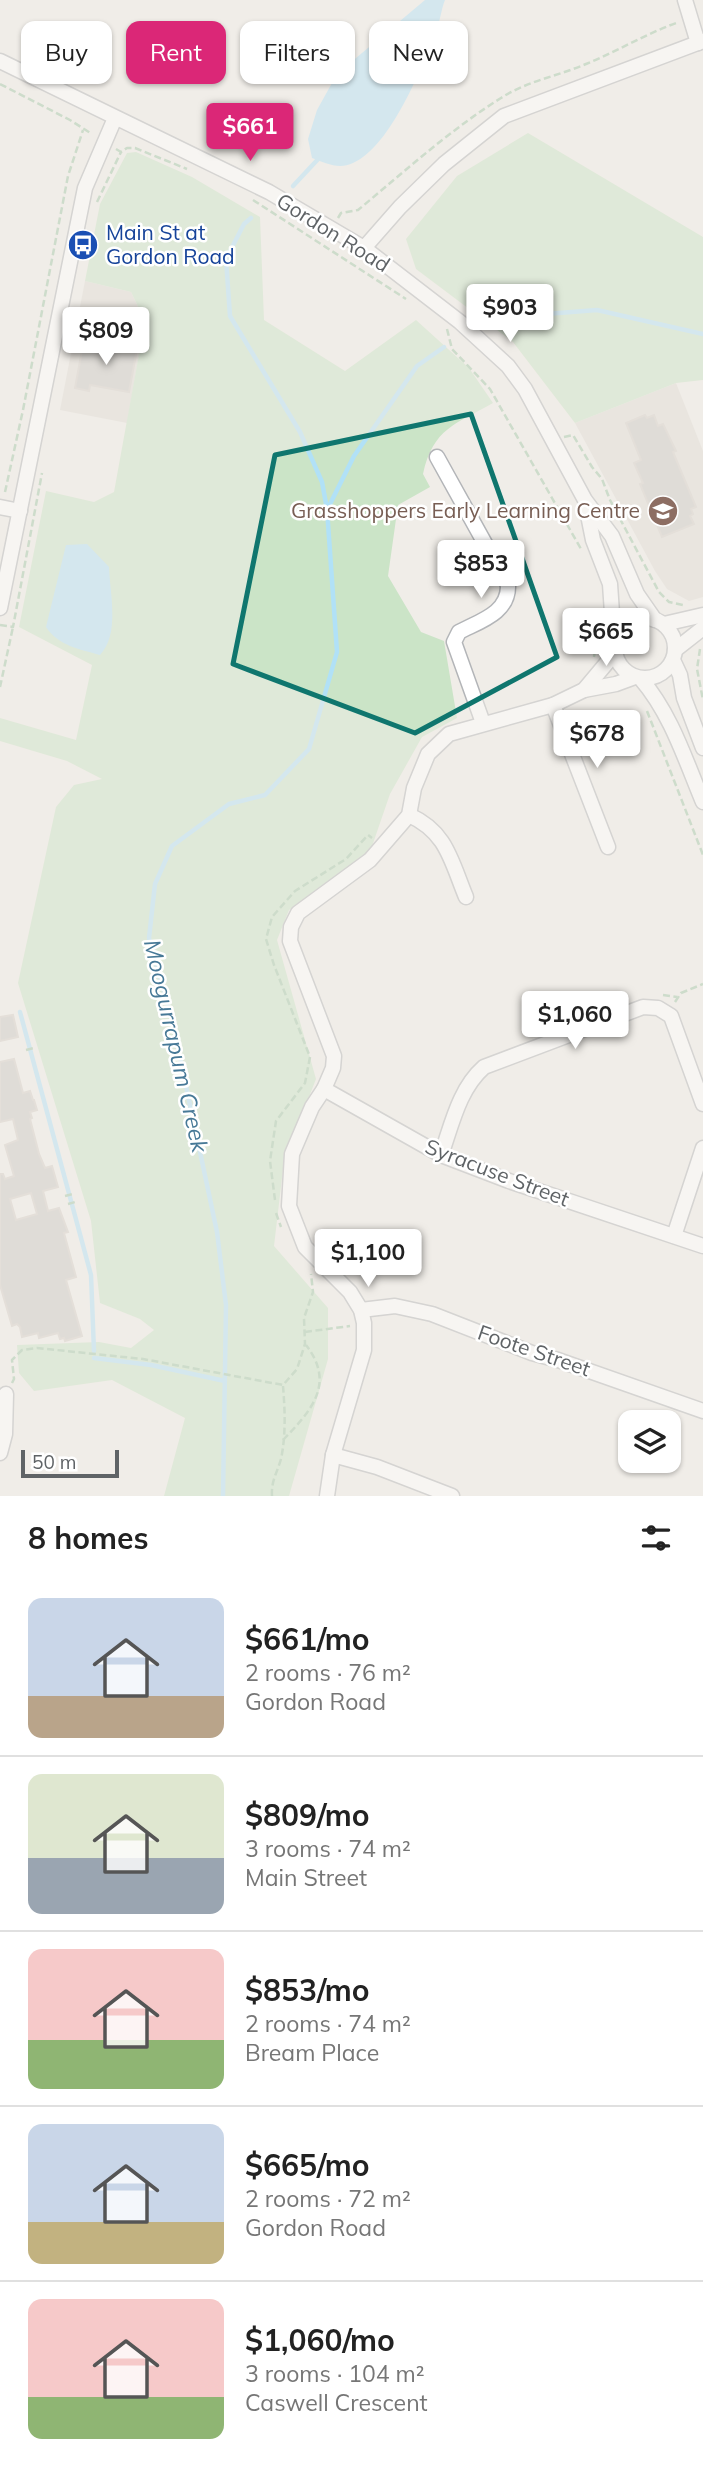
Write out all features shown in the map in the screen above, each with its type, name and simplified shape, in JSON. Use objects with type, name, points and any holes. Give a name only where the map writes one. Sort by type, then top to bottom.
[{"type":"street","points":[[364,248],[400,207],[444,164],[504,116],[701,42],[685,0]]},
{"type":"street","name":"Gordon Road","points":[[0,61],[269,192],[364,248],[460,321],[508,366],[525,388],[585,500],[612,536],[627,573],[659,622]]},
{"type":"street","points":[[0,608],[85,188],[115,118]]},
{"type":"street","points":[[437,457],[508,585],[507,598],[500,610],[459,632],[454,642],[483,723]]},
{"type":"street","name":"Gordon Road","points":[[585,500],[593,540],[610,584],[614,650]]},
{"type":"street","points":[[0,507],[20,511]]},
{"type":"street","points":[[659,622],[703,615]]},
{"type":"street","points":[[584,690],[614,650],[621,630],[628,623],[646,618],[659,622],[670,632],[684,698],[703,748]]},
{"type":"street","points":[[327,1496],[333,1455],[364,1350],[364,1323],[361,1310],[350,1292],[306,1247],[289,1206],[292,1154],[312,1107],[333,1068],[334,1056],[290,941],[291,927],[298,913],[370,860],[409,815],[414,788],[428,754],[449,734],[553,705],[584,690],[660,675],[674,655],[703,628]]},
{"type":"street","points":[[614,650],[621,668],[638,678],[658,698],[703,802]]},
{"type":"street","points":[[553,705],[608,847]]},
{"type":"street","points":[[409,815],[422,821],[440,836],[466,897]]},
{"type":"street","points":[[441,1155],[465,1089],[484,1066],[643,1007],[658,1008],[671,1016],[703,1104]]},
{"type":"street","name":"Syracuse Street","points":[[324,1089],[441,1155],[509,1181],[703,1246]]},
{"type":"street","points":[[674,1236],[703,1148]]},
{"type":"street","name":"Foote Street","points":[[361,1310],[395,1306],[432,1314],[532,1353],[703,1411]]},
{"type":"street","points":[[0,1453],[5,1434],[6,1394]]},
{"type":"street","points":[[333,1455],[377,1467],[452,1496]]},
{"type":"path","points":[[0,84],[83,128],[121,152]]},
{"type":"path","points":[[5,492],[68,176],[83,128]]},
{"type":"path","points":[[97,202],[121,152],[127,148],[135,148],[194,172]]},
{"type":"path","points":[[250,198],[409,300]]},
{"type":"path","points":[[446,327],[452,349],[490,389],[583,554]]},
{"type":"path","points":[[554,440],[573,435],[602,479],[610,500],[659,592],[669,602],[688,606]]},
{"type":"path","points":[[0,687],[44,467]]},
{"type":"path","points":[[590,667],[594,657],[598,618]]},
{"type":"path","points":[[0,625],[13,627]]},
{"type":"path","points":[[703,643],[698,653],[697,669],[703,701]]},
{"type":"path","points":[[646,707],[703,855]]},
{"type":"path","points":[[283,1230],[277,1219],[270,1161],[276,1121],[305,1083],[310,1057],[266,939],[272,917],[295,891],[346,859],[368,835],[376,841]]},
{"type":"path","points":[[671,1016],[681,993],[703,984]]},
{"type":"path","points":[[26,1050],[34,1048]]},
{"type":"path","points":[[309,1064],[318,1069]]},
{"type":"path","points":[[65,1196],[73,1194]]},
{"type":"path","points":[[68,1204],[75,1202]]},
{"type":"path","points":[[272,1496],[271,1484],[281,1459],[283,1440],[283,1385],[297,1368],[305,1344],[304,1318],[313,1292],[311,1272]]},
{"type":"path","points":[[305,1332],[357,1325]]},
{"type":"path","points":[[283,1440],[310,1412],[319,1395],[319,1369],[314,1355],[305,1344]]},
{"type":"path","points":[[6,1394],[14,1378],[12,1360],[22,1350],[37,1348],[144,1359],[283,1385]]},
{"type":"highlighted area","points":[[471,414],[557,657],[415,733],[233,664],[275,455]]},
{"type":"shaded area","points":[[85,281],[131,292],[145,321],[127,423],[60,410]]},
{"type":"shaded area","name":"Grasshoppers Early Learning Centre","points":[[676,383],[703,451],[703,597],[689,601],[667,589],[655,571],[575,423]]},
{"type":"green space","points":[[528,133],[703,237],[703,380],[676,383],[575,423],[513,342],[416,269],[406,239],[457,176]]},
{"type":"green space","points":[[136,152],[192,177],[260,217],[264,320],[345,371],[416,320],[469,368],[493,403],[448,429],[433,446],[423,474],[430,487],[398,505],[388,576],[421,632],[444,641],[457,718],[422,737],[390,794],[369,855],[289,910],[277,940],[316,1079],[284,1161],[274,1246],[328,1308],[328,1359],[289,1496],[164,1496],[185,1418],[112,1380],[34,1391],[19,1373],[17,1345],[99,1342],[131,1348],[154,1330],[140,1319],[100,1303],[91,1221],[18,983],[56,807],[74,785],[102,779],[67,761],[0,741],[0,718],[76,740],[92,665],[19,627],[46,491],[94,502],[114,492],[145,321],[131,292],[85,281],[100,204],[127,153]]},
{"type":"water","points":[[425,0],[445,0],[439,21],[400,21]]},
{"type":"water","points":[[369,47],[369,84],[413,84],[392,124],[367,154],[348,165],[327,164],[312,158],[308,139],[317,110],[331,84],[355,84],[355,59]]},
{"type":"water","points":[[87,544],[109,567],[112,625],[106,646],[100,655],[63,643],[46,627],[66,545]]},
{"type":"building","points":[[95,343],[137,349],[129,392],[90,385],[89,391],[75,388],[83,345],[94,347]]},
{"type":"building","points":[[645,415],[647,418],[654,415],[658,426],[663,424],[676,451],[673,452],[696,507],[691,509],[693,514],[690,516],[694,524],[662,537],[640,484],[643,483],[634,463],[641,460],[626,423]]},
{"type":"building","points":[[13,1015],[18,1037],[0,1041],[0,1017]]},
{"type":"building","points":[[14,1059],[23,1093],[30,1091],[37,1110],[30,1112],[30,1119],[39,1154],[45,1168],[52,1166],[58,1187],[43,1191],[48,1211],[59,1208],[68,1232],[64,1233],[76,1277],[66,1280],[82,1336],[65,1341],[64,1338],[60,1339],[58,1333],[39,1338],[38,1333],[22,1337],[20,1327],[17,1324],[12,1326],[0,1285],[0,1174],[3,1174],[5,1179],[14,1176],[5,1145],[18,1140],[13,1119],[0,1122],[0,1062]],"holes":[[[31,1193],[37,1214],[16,1220],[10,1199]]]},
{"type":"waterway","name":"Moogurrapum Creek","points":[[293,186],[321,156]]},
{"type":"waterway","name":"Moogurrapum Creek","points":[[223,1496],[226,1305],[217,1232],[172,1020],[149,938],[155,884],[172,846],[229,804],[265,795],[309,749],[337,652],[327,509],[322,482],[300,432],[230,316],[226,259],[244,224],[251,218]]},
{"type":"waterway","points":[[483,319],[597,310],[703,334]]},
{"type":"waterway","name":"Moogurrapum Creek","points":[[328,508],[354,456],[417,366],[444,347]]},
{"type":"waterway","points":[[20,1012],[91,1275],[94,1351]]},
{"type":"waterway","points":[[94,1358],[151,1365],[225,1381]]},
{"type":"place","name":"Main St at Gordon Road","points":[[83,245]]},
{"type":"place","name":"Grasshoppers Early Learning Centre","points":[[663,511]]}]
